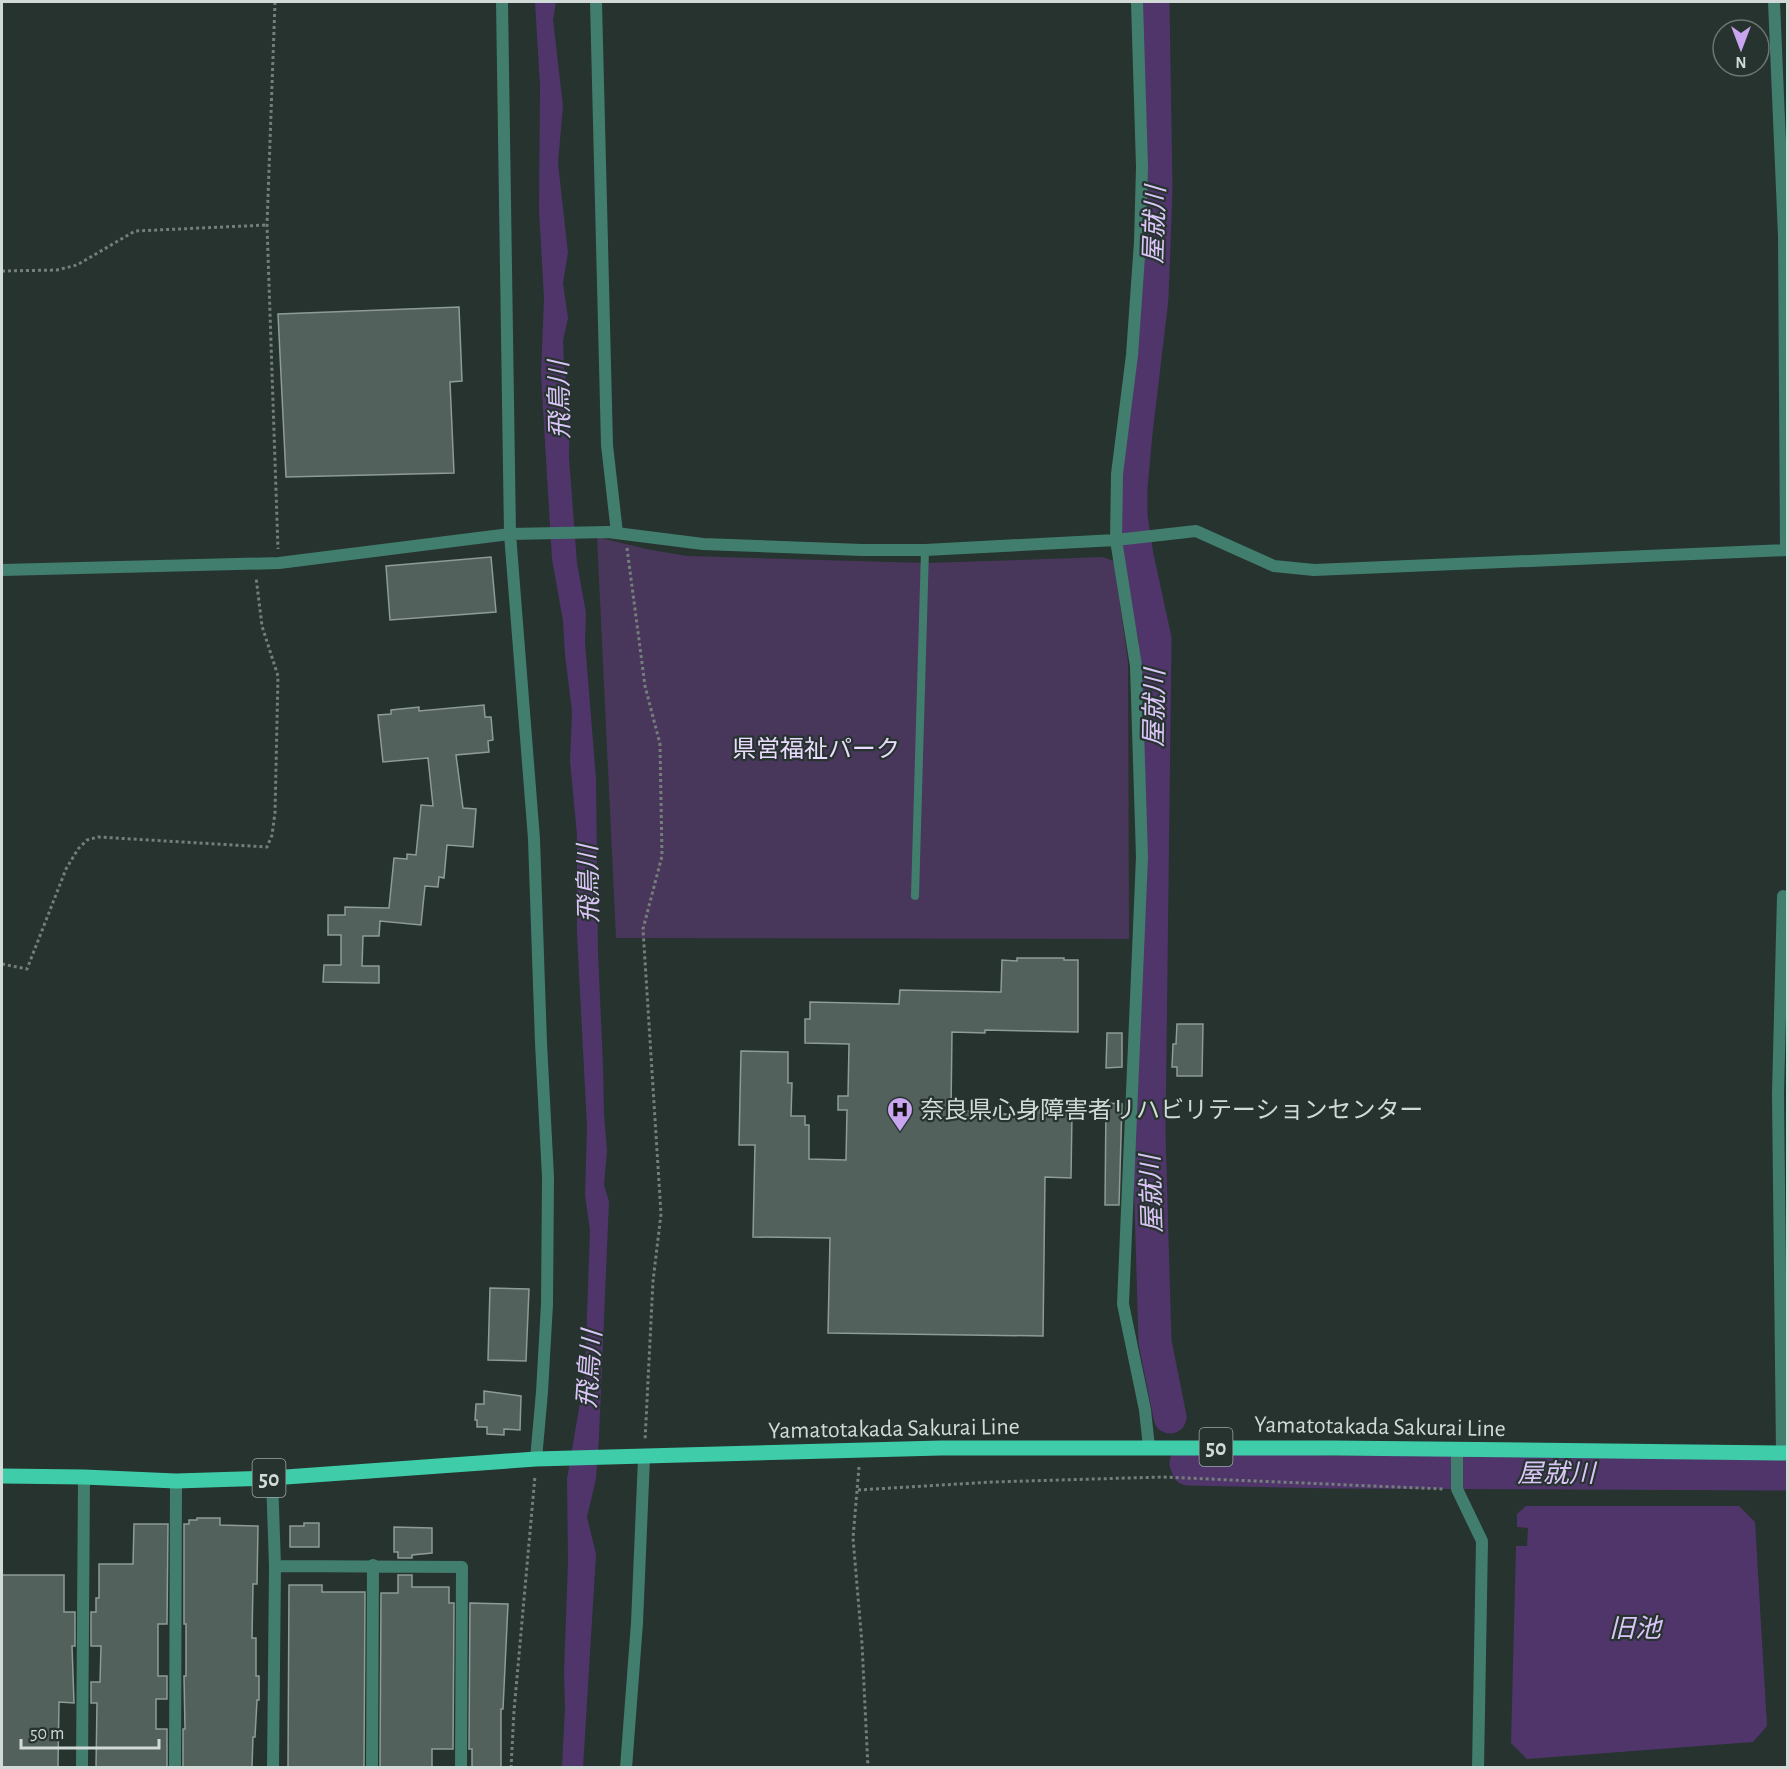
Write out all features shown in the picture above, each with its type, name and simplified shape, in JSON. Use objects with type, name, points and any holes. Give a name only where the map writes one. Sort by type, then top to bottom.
[{"type":"main road","name":"Yamatotakada Sakurai Line","points":[[2,1476],[176,1481],[272,1478],[541,1459],[871,1450],[1149,1447],[1785,1453]]},
{"type":"street","points":[[502,2],[516,534],[534,839],[548,1177],[547,1304],[541,1459]]},
{"type":"street","points":[[596,2],[607,445],[616,533]]},
{"type":"street","points":[[1137,2],[1142,167],[1140,242],[1132,355],[1117,474],[1120,540],[1136,666],[1142,857],[1123,1304],[1145,1410],[1149,1447]]},
{"type":"street","points":[[2,570],[279,563],[516,534],[616,533],[703,544],[925,550],[1120,540],[1196,531],[1274,566],[1297,569],[1787,550],[1784,248],[1774,2]]},
{"type":"street","points":[[1783,896],[1778,1094],[1785,1453]]},
{"type":"street","points":[[1457,1450],[1457,1484],[1482,1540],[1478,1767]]},
{"type":"street","points":[[626,1767],[636,1623],[638,1458]]},
{"type":"street","points":[[82,1767],[84,1477]]},
{"type":"street","points":[[272,1478],[275,1566],[273,1767]]},
{"type":"street","points":[[175,1767],[176,1481]]},
{"type":"street","points":[[372,1767],[373,1565]]},
{"type":"street","points":[[275,1566],[462,1567],[461,1767]]},
{"type":"lane","points":[[915,896],[925,550]]},
{"type":"path","points":[[274,2],[267,225],[279,563]]},
{"type":"path","points":[[2,271],[57,270],[77,265],[135,231],[267,225]]},
{"type":"path","points":[[616,533],[645,686],[660,744],[662,856],[643,929],[661,1215],[638,1458]]},
{"type":"path","points":[[2,964],[27,969],[66,869],[78,849],[87,840],[98,837],[267,847],[276,813],[278,676],[262,626],[255,563]]},
{"type":"path","points":[[512,1767],[514,1711],[541,1459]]},
{"type":"path","points":[[858,1477],[853,1538],[862,1644],[868,1767]]},
{"type":"path","points":[[858,1490],[992,1482],[1162,1477],[1457,1484]]},
{"type":"green space","name":"県営福祉パーク","points":[[597,537],[687,556],[926,563],[1103,557],[1114,561],[1128,662],[1129,939],[616,938]]},
{"type":"water","name":"飛鳥川","points":[[535,2],[556,2],[553,20],[563,106],[558,163],[568,253],[563,283],[568,318],[563,341],[564,368],[570,399],[569,458],[577,563],[586,613],[585,642],[596,779],[598,953],[607,1151],[604,1185],[609,1201],[599,1436],[596,1479],[587,1517],[596,1554],[583,1768],[562,1767],[568,1562],[567,1479],[585,1373],[590,1230],[585,1195],[587,1127],[577,934],[577,835],[570,761],[572,711],[563,621],[552,559],[541,375],[544,298],[539,210],[540,85]]},
{"type":"water","name":"旧池","points":[[1526,1506],[1739,1506],[1755,1522],[1767,1726],[1753,1742],[1527,1759],[1511,1743],[1516,1546],[1527,1546],[1528,1528],[1517,1527],[1517,1514]]},
{"type":"building","points":[[459,307],[462,381],[450,382],[454,473],[286,477],[278,314]]},
{"type":"building","points":[[491,557],[496,612],[390,620],[386,566]]},
{"type":"building","points":[[484,705],[485,717],[491,717],[493,740],[488,741],[489,752],[456,755],[463,808],[476,809],[473,847],[447,845],[444,878],[439,877],[438,887],[425,886],[421,925],[380,921],[379,936],[363,936],[362,966],[379,966],[379,983],[323,982],[324,965],[341,965],[341,935],[328,935],[328,915],[345,915],[345,907],[389,908],[394,858],[407,859],[407,854],[416,855],[421,805],[433,806],[428,758],[383,762],[378,715],[391,714],[391,710],[419,707],[419,711]]},
{"type":"building","points":[[1017,958],[1078,960],[1078,1032],[985,1030],[985,1033],[952,1032],[951,1111],[1022,1114],[1023,1108],[1040,1109],[1040,1113],[1072,1113],[1071,1178],[1045,1177],[1043,1336],[828,1333],[830,1238],[753,1237],[755,1145],[739,1145],[741,1051],[788,1052],[788,1083],[792,1083],[791,1116],[805,1116],[805,1125],[809,1125],[809,1159],[846,1160],[847,1110],[838,1110],[838,1096],[848,1096],[849,1044],[805,1043],[805,1019],[810,1019],[810,1002],[899,1004],[900,990],[1001,992],[1002,960],[1017,961]]},
{"type":"building","points":[[1177,1024],[1203,1024],[1202,1076],[1177,1076],[1177,1067],[1172,1067]]},
{"type":"building","points":[[1107,1033],[1122,1033],[1122,1067],[1106,1068]]},
{"type":"building","points":[[1106,1103],[1122,1104],[1119,1205],[1105,1205]]},
{"type":"building","points":[[490,1288],[529,1289],[526,1361],[488,1360]]},
{"type":"building","points":[[484,1391],[521,1396],[520,1430],[504,1429],[504,1435],[487,1434],[487,1427],[477,1427],[476,1404],[484,1404]]},
{"type":"building","points":[[197,1518],[220,1518],[220,1525],[258,1526],[257,1584],[253,1584],[252,1638],[256,1638],[256,1676],[259,1676],[259,1700],[257,1700],[255,1737],[253,1737],[252,1767],[183,1767],[184,1676],[186,1676],[184,1524],[189,1524],[189,1520],[197,1520]]},
{"type":"building","points":[[304,1523],[319,1523],[319,1547],[290,1547],[290,1526],[304,1526]]},
{"type":"building","points":[[134,1524],[168,1524],[167,1624],[158,1624],[158,1676],[167,1676],[167,1699],[156,1699],[156,1729],[167,1729],[167,1767],[96,1767],[97,1703],[91,1703],[91,1682],[100,1682],[101,1646],[91,1646],[91,1612],[96,1612],[96,1598],[99,1598],[99,1564],[133,1564]]},
{"type":"building","points":[[394,1527],[432,1528],[432,1553],[412,1555],[412,1558],[398,1558],[398,1552],[394,1552]]},
{"type":"building","points":[[2,1575],[64,1575],[64,1612],[75,1612],[75,1646],[72,1646],[74,1703],[59,1702],[58,1767],[2,1767]]},
{"type":"building","points":[[398,1575],[412,1575],[412,1587],[449,1587],[449,1603],[454,1603],[453,1749],[432,1749],[432,1767],[380,1767],[381,1593],[398,1593]]},
{"type":"building","points":[[289,1585],[322,1585],[322,1592],[365,1592],[364,1767],[288,1767]]},
{"type":"building","points":[[470,1603],[508,1604],[503,1709],[501,1709],[501,1767],[472,1767],[472,1749],[469,1749]]},
{"type":"waterway","name":"屋就川","points":[[1153,2],[1156,190],[1152,298],[1136,433],[1131,516],[1155,639],[1149,1133],[1155,1342],[1170,1417]]},
{"type":"waterway","name":"屋就川","points":[[1186,1463],[1188,1469],[1334,1472],[1788,1474]]},
{"type":"place","name":"奈良県心身障害者リハビリテーションセンター","points":[[900,1133]]}]
